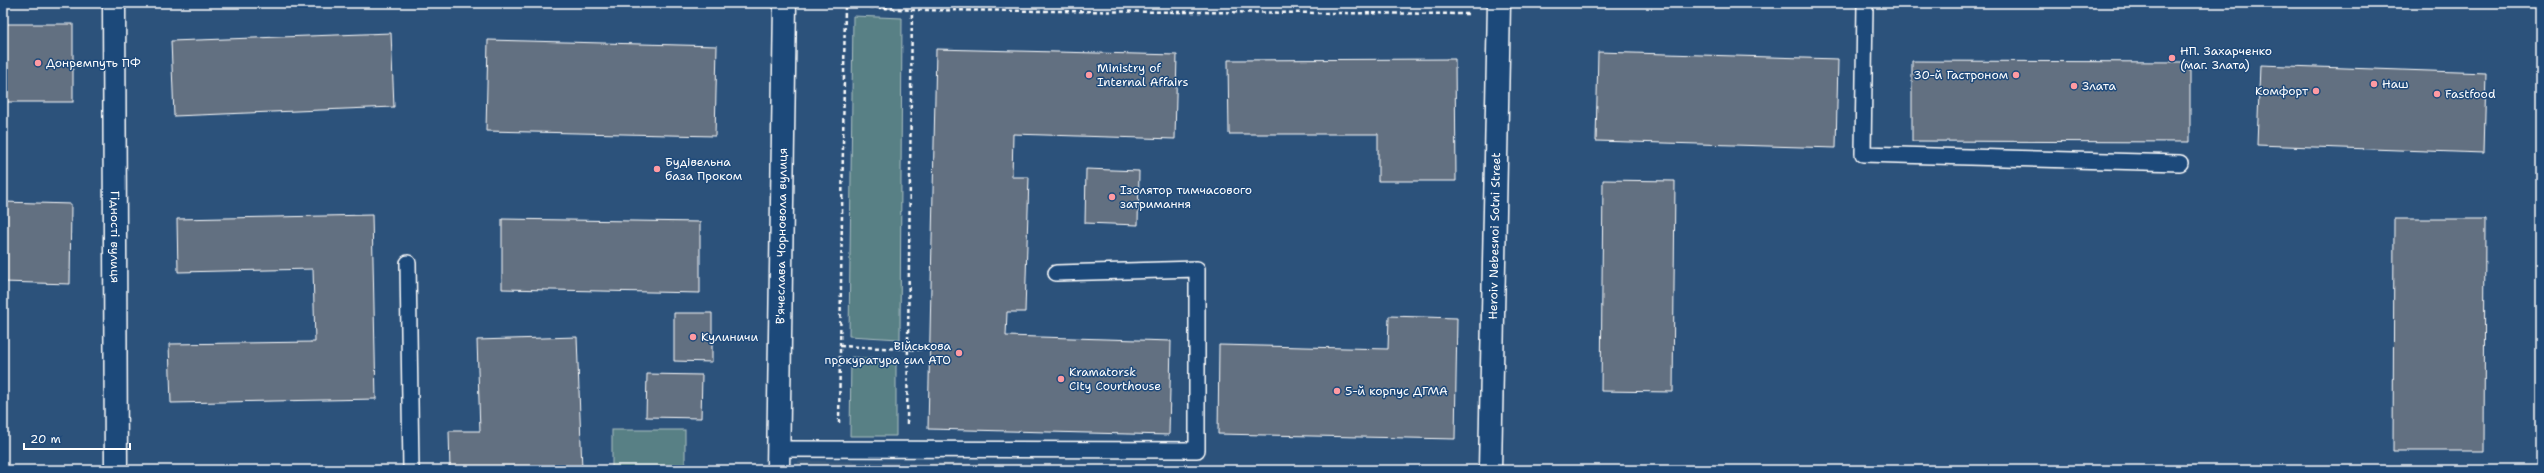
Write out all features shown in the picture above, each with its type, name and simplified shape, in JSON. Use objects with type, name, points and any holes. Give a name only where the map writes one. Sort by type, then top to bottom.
[{"type":"street","name":"Гідності вулиця","points":[[114,3],[116,470]]},
{"type":"street","name":"В'ячеслава Чорновола вулиця","points":[[778,470],[785,3]]},
{"type":"street","name":"Heroiv Nebesnoi Sotni Street","points":[[1490,470],[1499,9]]},
{"type":"lane","points":[[1865,3],[1863,154],[2180,163]]},
{"type":"lane","points":[[408,263],[411,470]]},
{"type":"lane","points":[[778,449],[1197,450],[1198,269],[1056,273]]},
{"type":"path","points":[[807,3],[912,10],[1499,9]]},
{"type":"path","points":[[838,449],[845,5]]},
{"type":"path","points":[[906,449],[912,10]]},
{"type":"path","points":[[840,346],[924,350]]},
{"type":"shaded area","points":[[798,461],[1428,469],[1428,470],[798,470]]},
{"type":"green space","points":[[853,16],[902,18],[900,339],[849,336]]},
{"type":"green space","points":[[851,357],[896,359],[896,436],[850,436]]},
{"type":"green space","points":[[612,430],[685,430],[685,470],[612,470]]},
{"type":"building","name":"Донремпуть ПФ","points":[[3,24],[73,24],[73,102],[3,102]]},
{"type":"building","points":[[391,33],[394,107],[174,116],[171,41]]},
{"type":"building","points":[[488,40],[717,46],[715,136],[486,131]]},
{"type":"building","points":[[936,49],[1177,55],[1175,139],[1013,134],[1012,177],[1029,177],[1025,312],[1007,312],[1006,336],[1171,341],[1169,435],[928,429]]},
{"type":"building","points":[[1598,52],[1838,59],[1836,148],[1596,141]]},
{"type":"building","points":[[1455,59],[1456,181],[1378,181],[1378,134],[1229,134],[1228,60]]},
{"type":"building","points":[[1912,61],[2190,62],[2190,142],[1912,141]]},
{"type":"building","points":[[2260,65],[2486,73],[2484,153],[2257,145]]},
{"type":"building","name":"Ізолятор тимчасового затримання","points":[[1086,169],[1139,171],[1138,225],[1085,223]]},
{"type":"building","points":[[1603,180],[1675,181],[1673,392],[1601,391]]},
{"type":"building","points":[[3,202],[71,204],[70,284],[3,282]]},
{"type":"building","points":[[372,215],[376,399],[171,403],[169,344],[315,342],[313,269],[178,272],[177,219]]},
{"type":"building","points":[[502,219],[700,222],[700,293],[502,289]]},
{"type":"building","points":[[2394,219],[2485,219],[2484,451],[2393,451]]},
{"type":"building","name":"Кулиничи","points":[[674,313],[712,313],[712,362],[674,361]]},
{"type":"building","name":"5-й корпус ДГМА","points":[[1389,316],[1457,318],[1455,439],[1218,434],[1219,345],[1388,349]]},
{"type":"building","points":[[577,337],[582,470],[450,470],[449,431],[480,431],[477,340]]},
{"type":"building","points":[[647,374],[702,375],[701,418],[646,417]]},
{"type":"place","name":"НП. Захарченко (маг. Злата)","points":[[2172,58]]},
{"type":"place","name":"Донремпуть ПФ","points":[[38,63]]},
{"type":"place","name":"Ministry of Internal Affairs","points":[[1089,75]]},
{"type":"place","name":"30-й Гастроном","points":[[2016,75]]},
{"type":"place","name":"Наш","points":[[2374,84]]},
{"type":"place","name":"Злата","points":[[2074,86]]},
{"type":"place","name":"Комфорт","points":[[2316,91]]},
{"type":"place","name":"Fastfood","points":[[2437,94]]},
{"type":"place","name":"Будівельна база Проком","points":[[657,169]]},
{"type":"place","name":"Ізолятор тимчасового затримання","points":[[1112,197]]},
{"type":"place","name":"Кулиничи","points":[[693,337]]},
{"type":"place","name":"Військова прокуратура сил АТО","points":[[959,353]]},
{"type":"place","name":"Kramatorsk City Courthouse","points":[[1061,379]]},
{"type":"place","name":"5-й корпус ДГМА","points":[[1337,391]]}]
